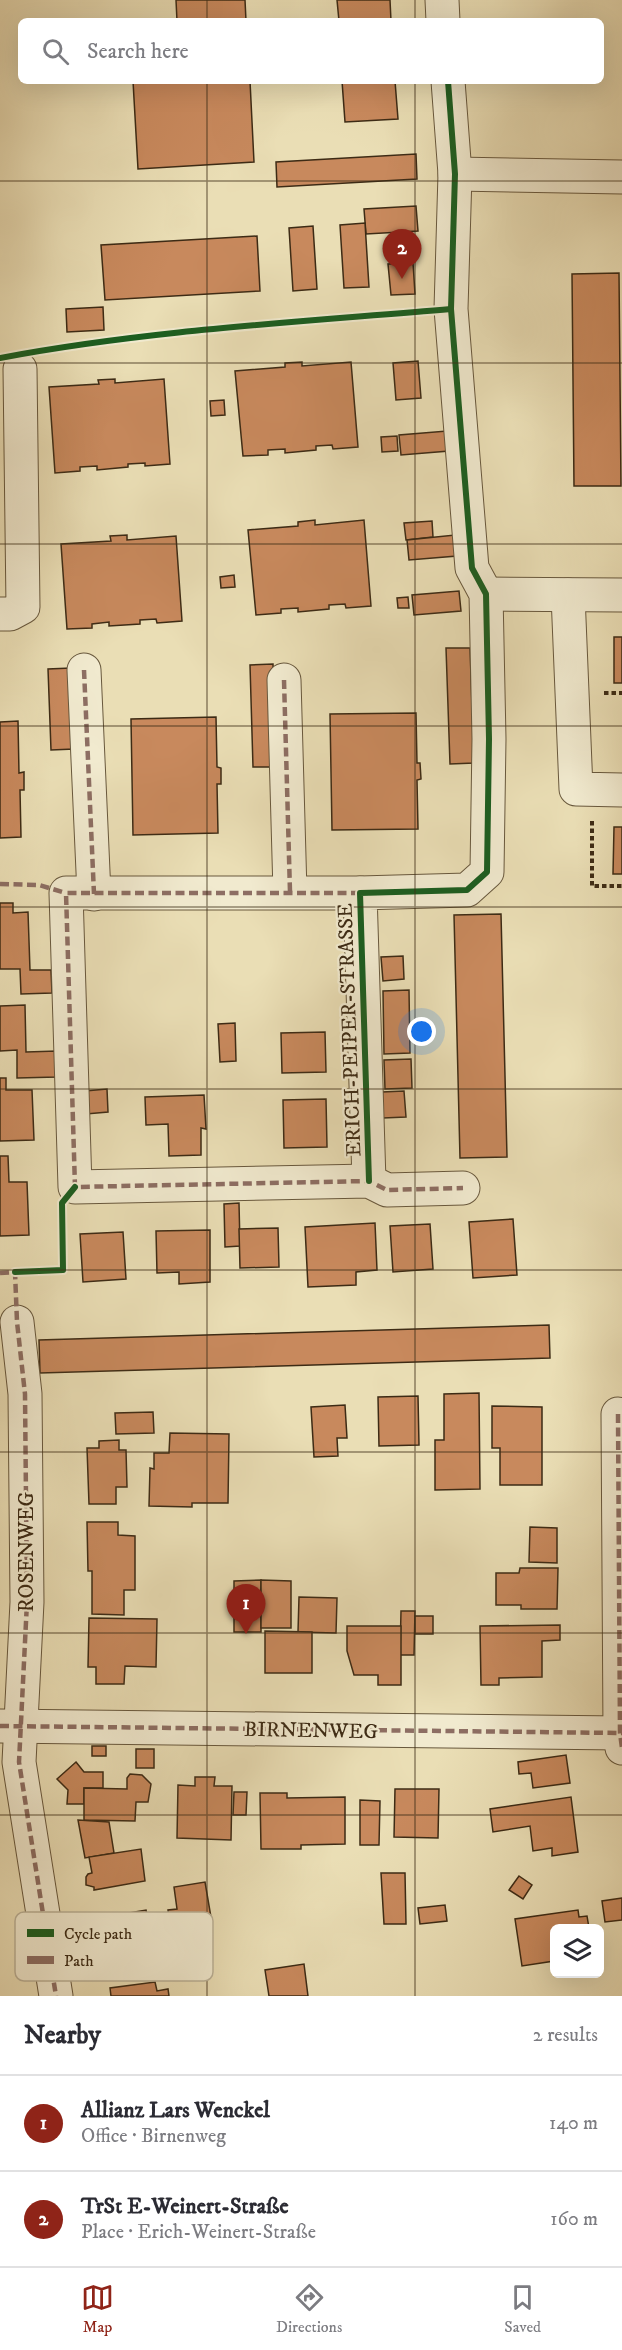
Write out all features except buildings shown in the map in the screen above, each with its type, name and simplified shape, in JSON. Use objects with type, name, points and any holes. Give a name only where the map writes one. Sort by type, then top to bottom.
[{"type":"street","points":[[442,0],[443,18]]},
{"type":"street","points":[[448,84],[455,174],[452,320],[472,568],[486,594],[622,595]]},
{"type":"street","points":[[455,174],[622,177]]},
{"type":"street","points":[[0,614],[10,614],[23,607],[20,369]]},
{"type":"street","name":"ERICH-PEIPER-STRASSE","points":[[463,1188],[387,1190],[369,1181],[75,1187],[66,893],[360,893],[467,890],[487,872],[489,739],[486,594]]},
{"type":"street","points":[[568,595],[576,789],[607,790]]},
{"type":"street","points":[[84,670],[94,894]]},
{"type":"street","points":[[284,680],[290,892]]},
{"type":"street","name":"ERICH-PEIPER-STRASSE","points":[[360,893],[369,1181]]},
{"type":"street","name":"ROSENWEG","points":[[17,1322],[25,1394],[27,1602],[10,1725],[19,1762],[43,1912]]},
{"type":"street","points":[[618,1414],[621,1738]]},
{"type":"street","name":"BIRNENWEG","points":[[10,1725],[621,1738]]},
{"type":"street","name":"ROSENWEG","points":[[54,1981],[56,1996]]},
{"type":"path","points":[[607,790],[592,886],[622,886]]},
{"type":"marked path","points":[[84,670],[94,894]]},
{"type":"marked path","points":[[284,680],[290,892]]},
{"type":"marked path","points":[[0,884],[39,885],[66,893]]},
{"type":"marked path","points":[[360,893],[66,893],[75,1187],[369,1181],[387,1190],[463,1188]]},
{"type":"marked path","points":[[0,1273],[15,1272],[17,1322],[25,1394],[27,1602],[19,1762],[43,1912]]},
{"type":"marked path","points":[[618,1414],[620,1733],[622,1748]]},
{"type":"marked path","points":[[0,1726],[622,1733]]},
{"type":"marked path","points":[[54,1981],[56,1996]]},
{"type":"cycle path","points":[[369,1181],[360,893],[467,890],[487,872],[489,739],[486,594],[472,568],[451,309],[455,174],[448,84]]},
{"type":"cycle path","points":[[0,358],[112,340],[451,309]]},
{"type":"cycle path","points":[[15,1272],[63,1270],[62,1203],[75,1187]]},
{"type":"place","name":"TrSt E-Weinert-Straße","points":[[402,279]]},
{"type":"place","name":"Allianz Lars Wenckel","points":[[246,1634]]}]
